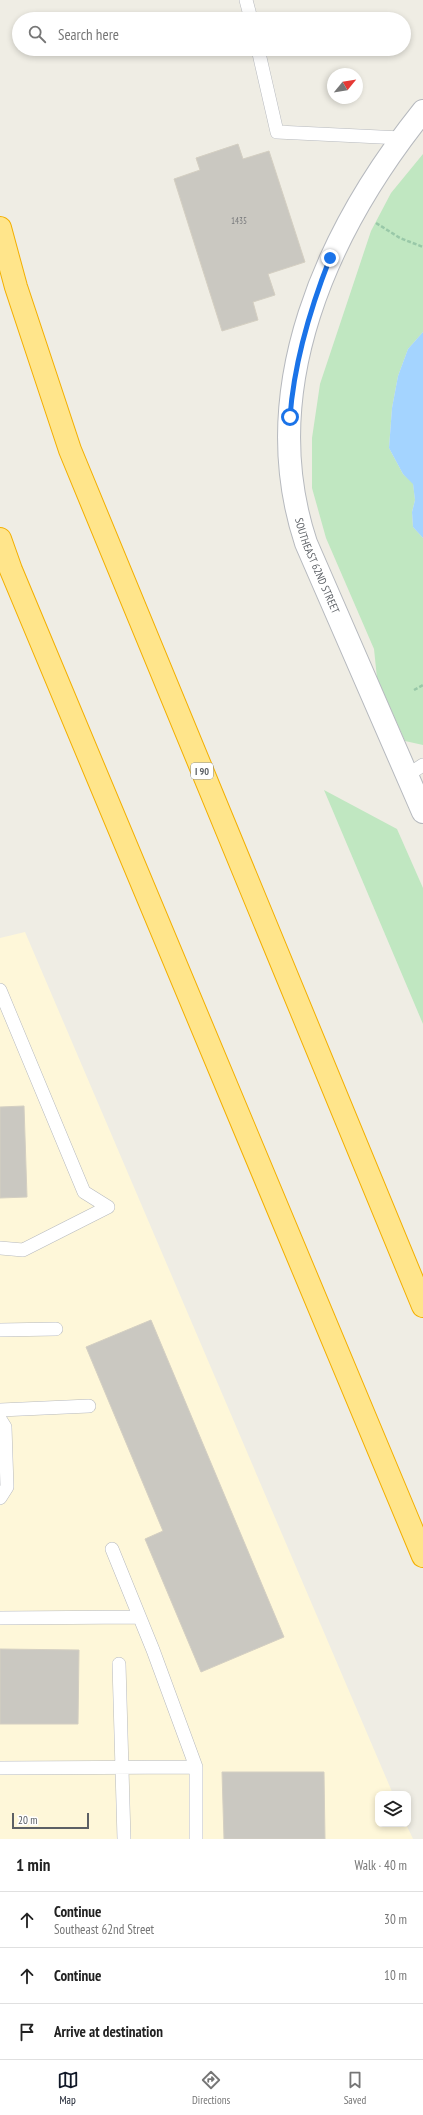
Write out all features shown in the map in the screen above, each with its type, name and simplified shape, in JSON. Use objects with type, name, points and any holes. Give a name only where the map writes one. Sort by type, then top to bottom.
[{"type":"highway","name":"I 90","points":[[0,228],[16,287],[70,450],[423,1306]]},
{"type":"highway","points":[[0,539],[17,585],[423,1556]]},
{"type":"street","name":"SOUTHEAST 62ND STREET","points":[[423,111],[401,138],[379,169],[339,240],[313,305],[300,348],[291,395],[289,443],[294,502],[313,562],[415,771],[423,812]]},
{"type":"lane","points":[[246,0],[249,12]]},
{"type":"lane","points":[[260,56],[277,132],[401,138]]},
{"type":"lane","points":[[0,990],[3,1007],[84,1192],[108,1208],[24,1250],[0,1248]]},
{"type":"lane","points":[[0,1330],[56,1329]]},
{"type":"lane","points":[[0,1410],[89,1406]]},
{"type":"lane","points":[[0,1419],[5,1427],[7,1487],[0,1498]]},
{"type":"lane","points":[[112,1550],[196,1767],[196,1839]]},
{"type":"lane","points":[[0,1618],[139,1617]]},
{"type":"lane","points":[[119,1664],[124,1839]]},
{"type":"lane","points":[[0,1768],[196,1767]]},
{"type":"path","points":[[370,219],[400,238],[423,247]]},
{"type":"path","points":[[414,690],[423,685]]},
{"type":"shaded area","points":[[25,932],[392,1791],[375,1791],[375,1827],[407,1827],[413,1839],[0,1839],[0,938]]},
{"type":"green space","points":[[423,154],[423,332],[408,349],[398,376],[392,408],[389,448],[403,474],[413,483],[415,500],[412,512],[413,527],[423,538],[423,745],[405,741],[377,678],[374,649],[326,538],[312,488],[312,438],[320,384],[371,231],[391,193]]},
{"type":"green space","points":[[324,790],[397,829],[423,888],[423,1024]]},
{"type":"water","points":[[423,332],[423,538],[413,527],[412,512],[415,500],[413,484],[403,474],[389,448],[392,408],[398,376],[408,349]]},
{"type":"building","points":[[238,144],[243,159],[269,151],[305,262],[268,274],[275,295],[253,302],[258,320],[222,331],[174,179],[200,170],[196,158]]},
{"type":"building","points":[[24,1106],[27,1197],[0,1198],[0,1107]]},
{"type":"building","points":[[151,1320],[284,1637],[201,1672],[145,1539],[163,1531],[86,1347]]},
{"type":"building","points":[[0,1649],[79,1650],[78,1724],[0,1724]]},
{"type":"building","points":[[222,1772],[324,1772],[325,1839],[224,1839]]},
{"type":"route","points":[[290,417],[291,395],[300,348],[313,305],[330,258]]}]
